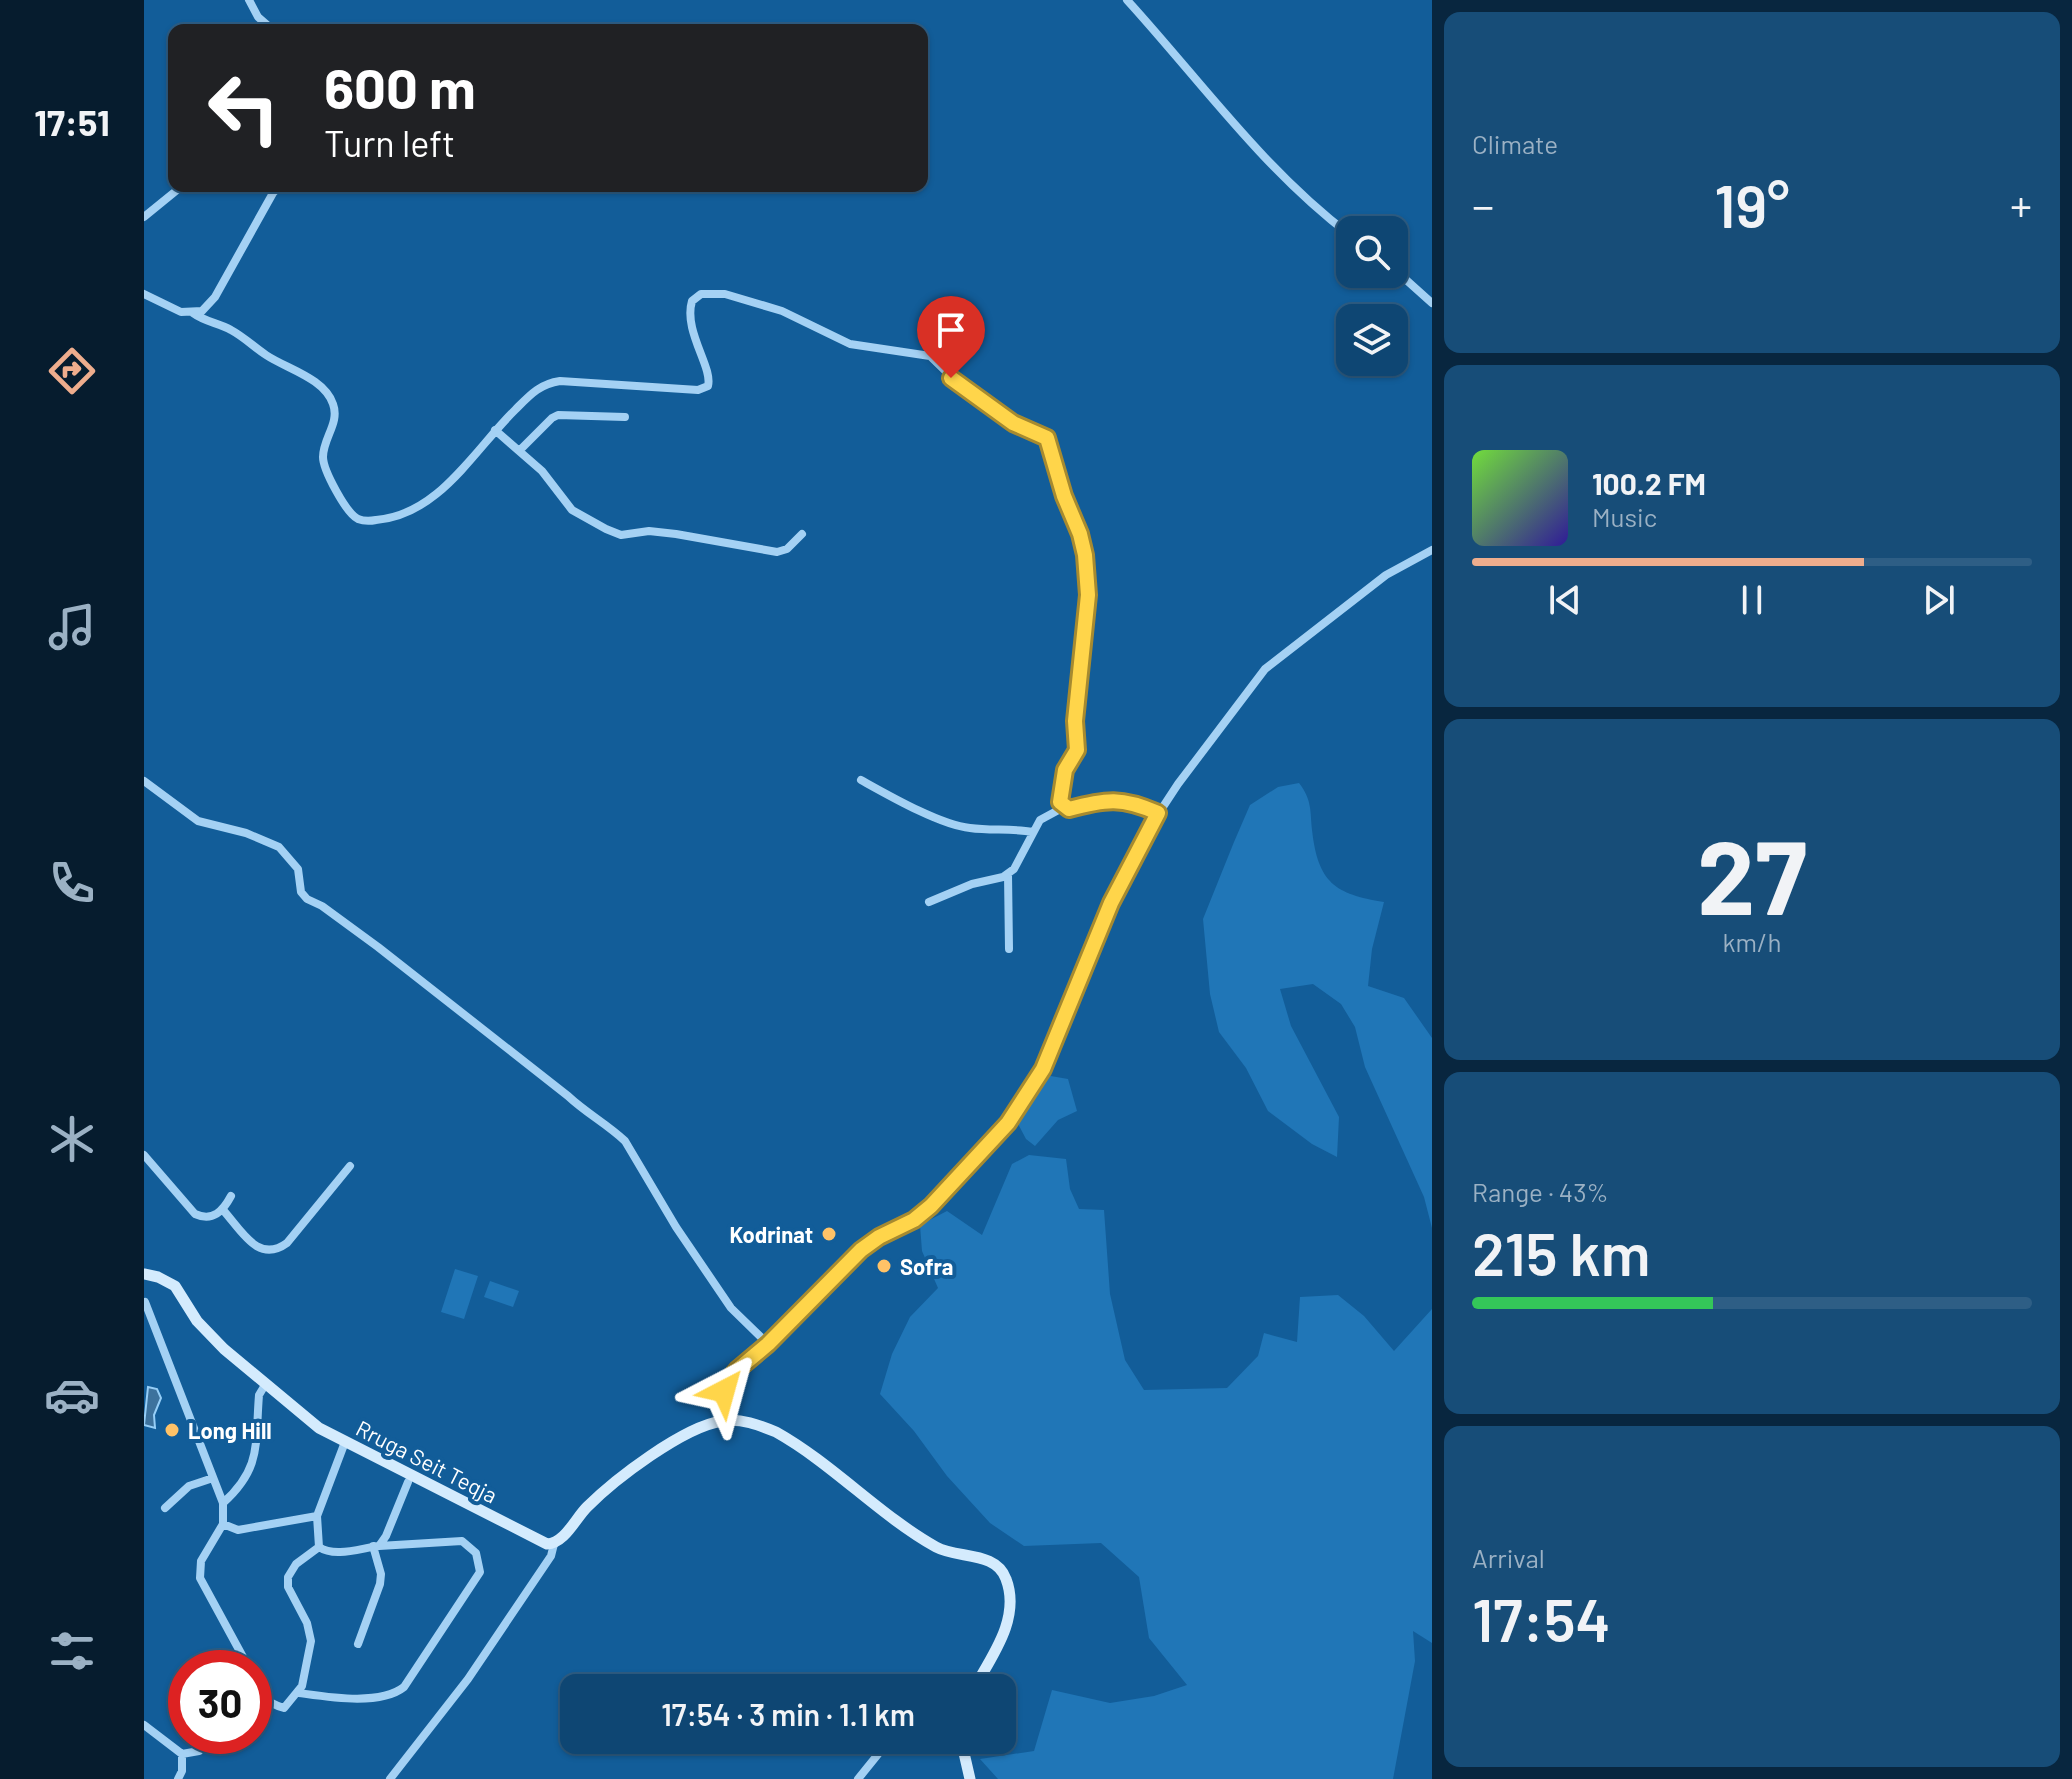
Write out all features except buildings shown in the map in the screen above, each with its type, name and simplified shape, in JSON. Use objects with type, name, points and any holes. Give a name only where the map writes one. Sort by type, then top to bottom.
[{"type":"main road","name":"Rruga Seit Teqja","points":[[144,1274],[175,1286],[197,1321],[265,1385],[319,1428],[544,1543],[554,1544]]},
{"type":"main road","points":[[554,1544],[587,1507],[634,1468],[691,1432],[708,1424],[733,1420],[753,1423],[786,1437],[939,1549],[986,1560],[1002,1571],[1009,1594],[1006,1628],[981,1674]]},
{"type":"main road","points":[[964,1754],[970,1779]]},
{"type":"street","points":[[249,0],[258,17],[266,24]]},
{"type":"street","points":[[1127,0],[1211,99],[1296,190],[1336,223]]},
{"type":"street","points":[[144,217],[175,192]]},
{"type":"street","points":[[144,294],[181,312],[202,311],[215,297],[274,192]]},
{"type":"street","points":[[1408,282],[1432,303]]},
{"type":"street","points":[[193,313],[229,328],[269,356],[314,381],[325,392],[333,403],[335,415],[325,445],[324,465],[343,503],[360,520],[389,519],[429,501],[495,430],[537,389],[550,382],[615,383],[698,390],[708,386],[709,378],[696,347],[691,314],[692,301],[701,294],[725,294],[782,311],[850,344],[930,356],[969,394],[1013,423],[1047,438],[1064,496],[1080,534],[1088,595],[1075,721],[1078,742],[1077,750],[1065,770],[1059,795],[1064,807]]},
{"type":"street","points":[[519,451],[558,415],[625,417]]},
{"type":"street","points":[[495,430],[542,471],[572,510],[621,535],[649,531],[777,552],[787,549],[802,534]]},
{"type":"street","points":[[733,1420],[724,1401],[726,1385],[737,1370],[768,1344],[861,1250],[879,1237],[914,1220],[931,1206],[1008,1123],[1043,1069],[1111,903],[1158,813],[1265,669],[1386,575],[1432,550]]},
{"type":"street","points":[[861,780],[903,804],[967,828],[1015,828],[1033,832]]},
{"type":"street","points":[[144,781],[198,821],[246,833],[279,847],[298,869],[301,892],[307,899],[322,906],[418,978],[584,1111],[613,1129],[625,1141],[676,1227],[731,1308],[768,1344]]},
{"type":"street","points":[[929,902],[972,884],[1008,874],[1047,814],[1064,807],[1113,799],[1158,813]]},
{"type":"street","points":[[1008,874],[1009,949]]},
{"type":"street","points":[[144,1155],[195,1214],[203,1218],[223,1210],[231,1196]]},
{"type":"street","points":[[223,1210],[258,1248],[267,1252],[277,1250],[287,1243],[350,1166]]},
{"type":"street","points":[[145,1302],[223,1503],[223,1524],[201,1561],[200,1578],[209,1599],[241,1650]]},
{"type":"street","points":[[223,1503],[242,1484],[252,1465],[259,1395],[265,1385]]},
{"type":"street","points":[[299,1693],[347,1699],[397,1693],[480,1572],[476,1553],[462,1541],[376,1546],[337,1552],[324,1551],[319,1547],[317,1516],[345,1442]]},
{"type":"street","points":[[165,1508],[189,1486],[213,1478]]},
{"type":"street","points":[[376,1546],[386,1536],[408,1482]]},
{"type":"street","points":[[223,1524],[238,1530],[317,1516]]},
{"type":"street","points":[[390,1779],[468,1679],[551,1556],[554,1544]]},
{"type":"street","points":[[358,1644],[380,1584],[376,1546]]},
{"type":"street","points":[[272,1705],[284,1708],[299,1693],[307,1671],[311,1641],[307,1623],[288,1587],[288,1577],[296,1564],[319,1547]]},
{"type":"street","points":[[144,1725],[168,1743]]},
{"type":"street","points":[[178,1779],[182,1771],[182,1754]]},
{"type":"street","points":[[858,1779],[878,1754]]},
{"type":"shaded area","points":[[1299,783],[1308,800],[1315,848],[1324,874],[1341,890],[1384,902],[1372,949],[1368,986],[1404,998],[1432,1038],[1432,1228],[1424,1197],[1365,1067],[1355,1027],[1341,1004],[1313,984],[1280,989],[1291,1026],[1339,1117],[1337,1157],[1312,1144],[1268,1111],[1246,1068],[1219,1032],[1210,994],[1203,919],[1250,805],[1278,787]]},
{"type":"shaded area","points":[[1045,1075],[1068,1079],[1077,1111],[1058,1120],[1035,1146],[1026,1139],[1015,1118]]},
{"type":"shaded area","points":[[1029,1155],[1066,1159],[1070,1189],[1079,1209],[1104,1210],[1110,1294],[1125,1360],[1144,1390],[1227,1388],[1258,1356],[1264,1333],[1297,1342],[1300,1297],[1338,1295],[1364,1316],[1394,1351],[1432,1309],[1432,1643],[1413,1631],[1415,1661],[1393,1779],[998,1779],[980,1759],[1034,1751],[1052,1690],[1110,1703],[1154,1696],[1187,1685],[1149,1638],[1139,1577],[1101,1543],[1024,1546],[990,1523],[880,1394],[892,1354],[910,1317],[938,1288],[922,1251],[920,1225],[947,1211],[982,1235],[1012,1164]]},
{"type":"shaded area","points":[[455,1269],[478,1276],[464,1319],[441,1312]]},
{"type":"shaded area","points":[[490,1281],[519,1291],[513,1307],[484,1297]]},
{"type":"shaded area","points":[[148,1387],[157,1389],[161,1398],[154,1415],[155,1428],[144,1425]]},
{"type":"place","name":"Kodrinat","points":[[829,1234]]},
{"type":"place","name":"Sofra","points":[[884,1266]]},
{"type":"place","name":"Long Hill","points":[[172,1430]]},
{"type":"route","points":[[724,1391],[737,1370],[768,1344],[861,1250],[879,1237],[914,1220],[931,1206],[1008,1123],[1043,1069],[1111,903],[1158,813],[1113,799],[1069,809],[1060,802],[1065,770],[1077,750],[1078,742],[1075,721],[1088,595],[1080,534],[1064,496],[1047,438],[1013,423],[951,378]]}]
